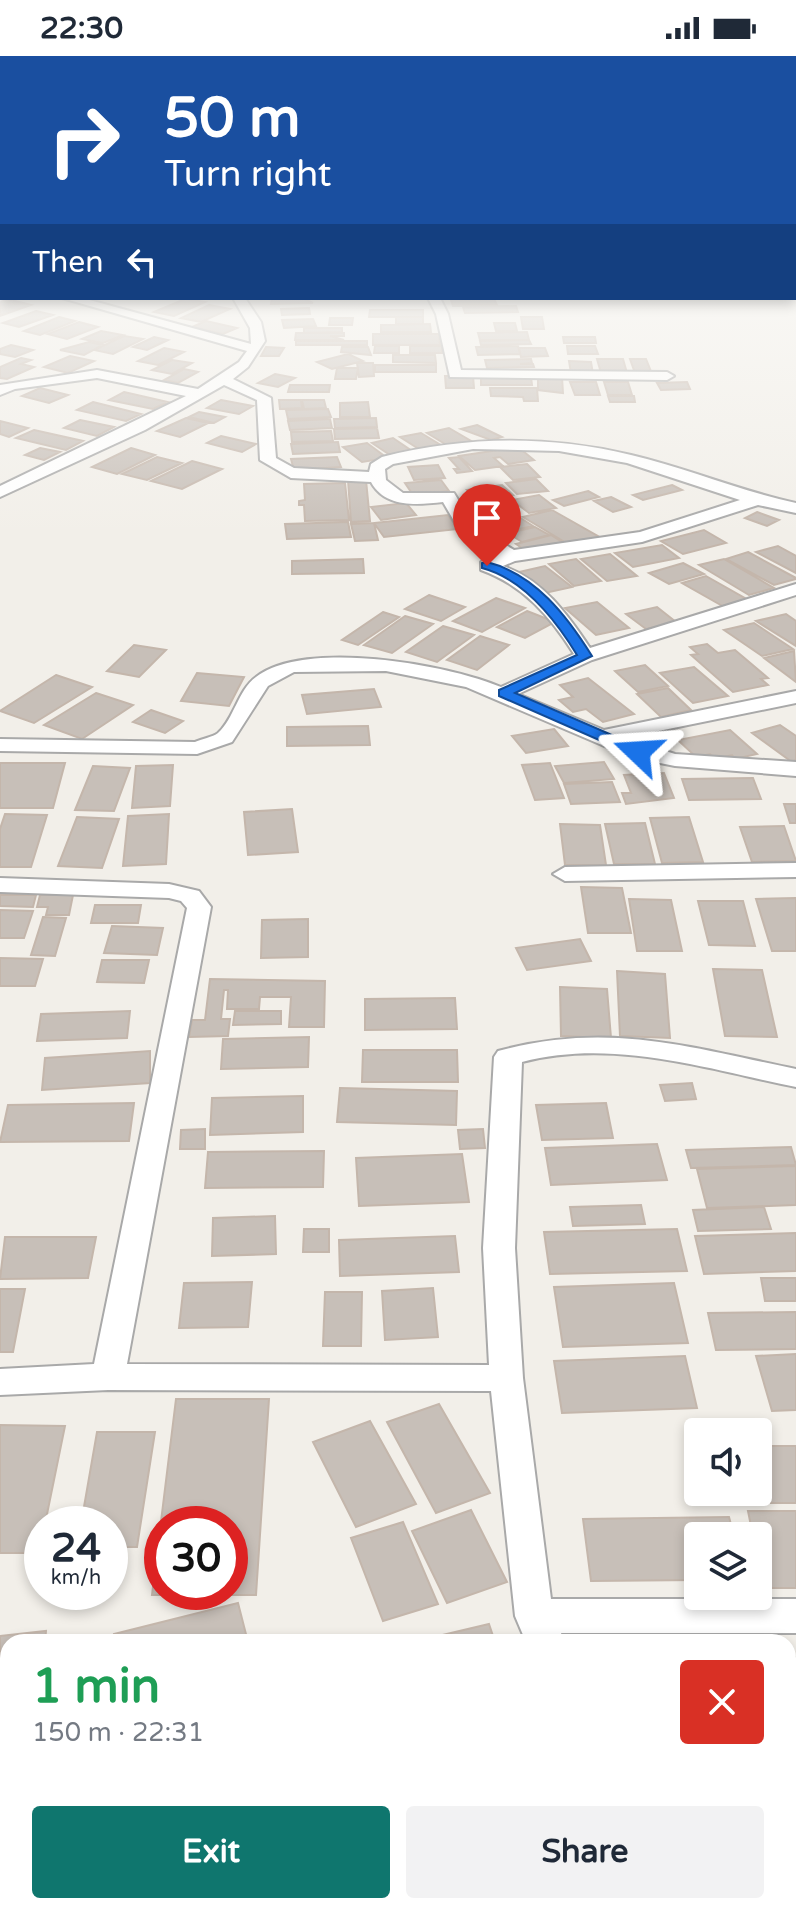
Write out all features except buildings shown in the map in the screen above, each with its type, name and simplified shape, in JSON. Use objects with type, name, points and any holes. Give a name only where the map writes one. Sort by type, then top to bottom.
[{"type":"street","points":[[0,492],[200,394],[225,380],[243,362]]},
{"type":"street","points":[[452,362],[455,374],[667,376]]},
{"type":"street","points":[[4,386],[97,374],[200,394]]},
{"type":"street","points":[[225,380],[264,398],[268,460],[280,469],[291,473],[376,477]]},
{"type":"street","points":[[511,556],[467,529],[448,496],[407,502],[381,487],[376,477],[377,467],[388,460],[473,444],[559,446],[630,459],[757,500],[796,508]]},
{"type":"street","points":[[585,656],[561,618],[506,571],[487,566],[511,556],[642,537],[757,500]]},
{"type":"street","points":[[504,693],[585,656],[796,589]]},
{"type":"street","points":[[0,745],[197,748],[225,738],[261,682],[290,666],[386,665],[472,682],[504,693],[638,752],[675,760],[796,769]]},
{"type":"street","points":[[598,737],[796,697]]},
{"type":"street","points":[[565,874],[796,870]]},
{"type":"street","points":[[0,885],[169,891],[190,896],[199,907],[108,1377]]},
{"type":"street","points":[[796,1078],[615,1044],[538,1046],[508,1057],[499,1248],[506,1378],[540,1629],[796,1616]]},
{"type":"street","points":[[0,1382],[108,1377],[506,1378]]},
{"type":"route","points":[[487,566],[506,571],[561,618],[585,656],[504,693],[638,752]]}]
